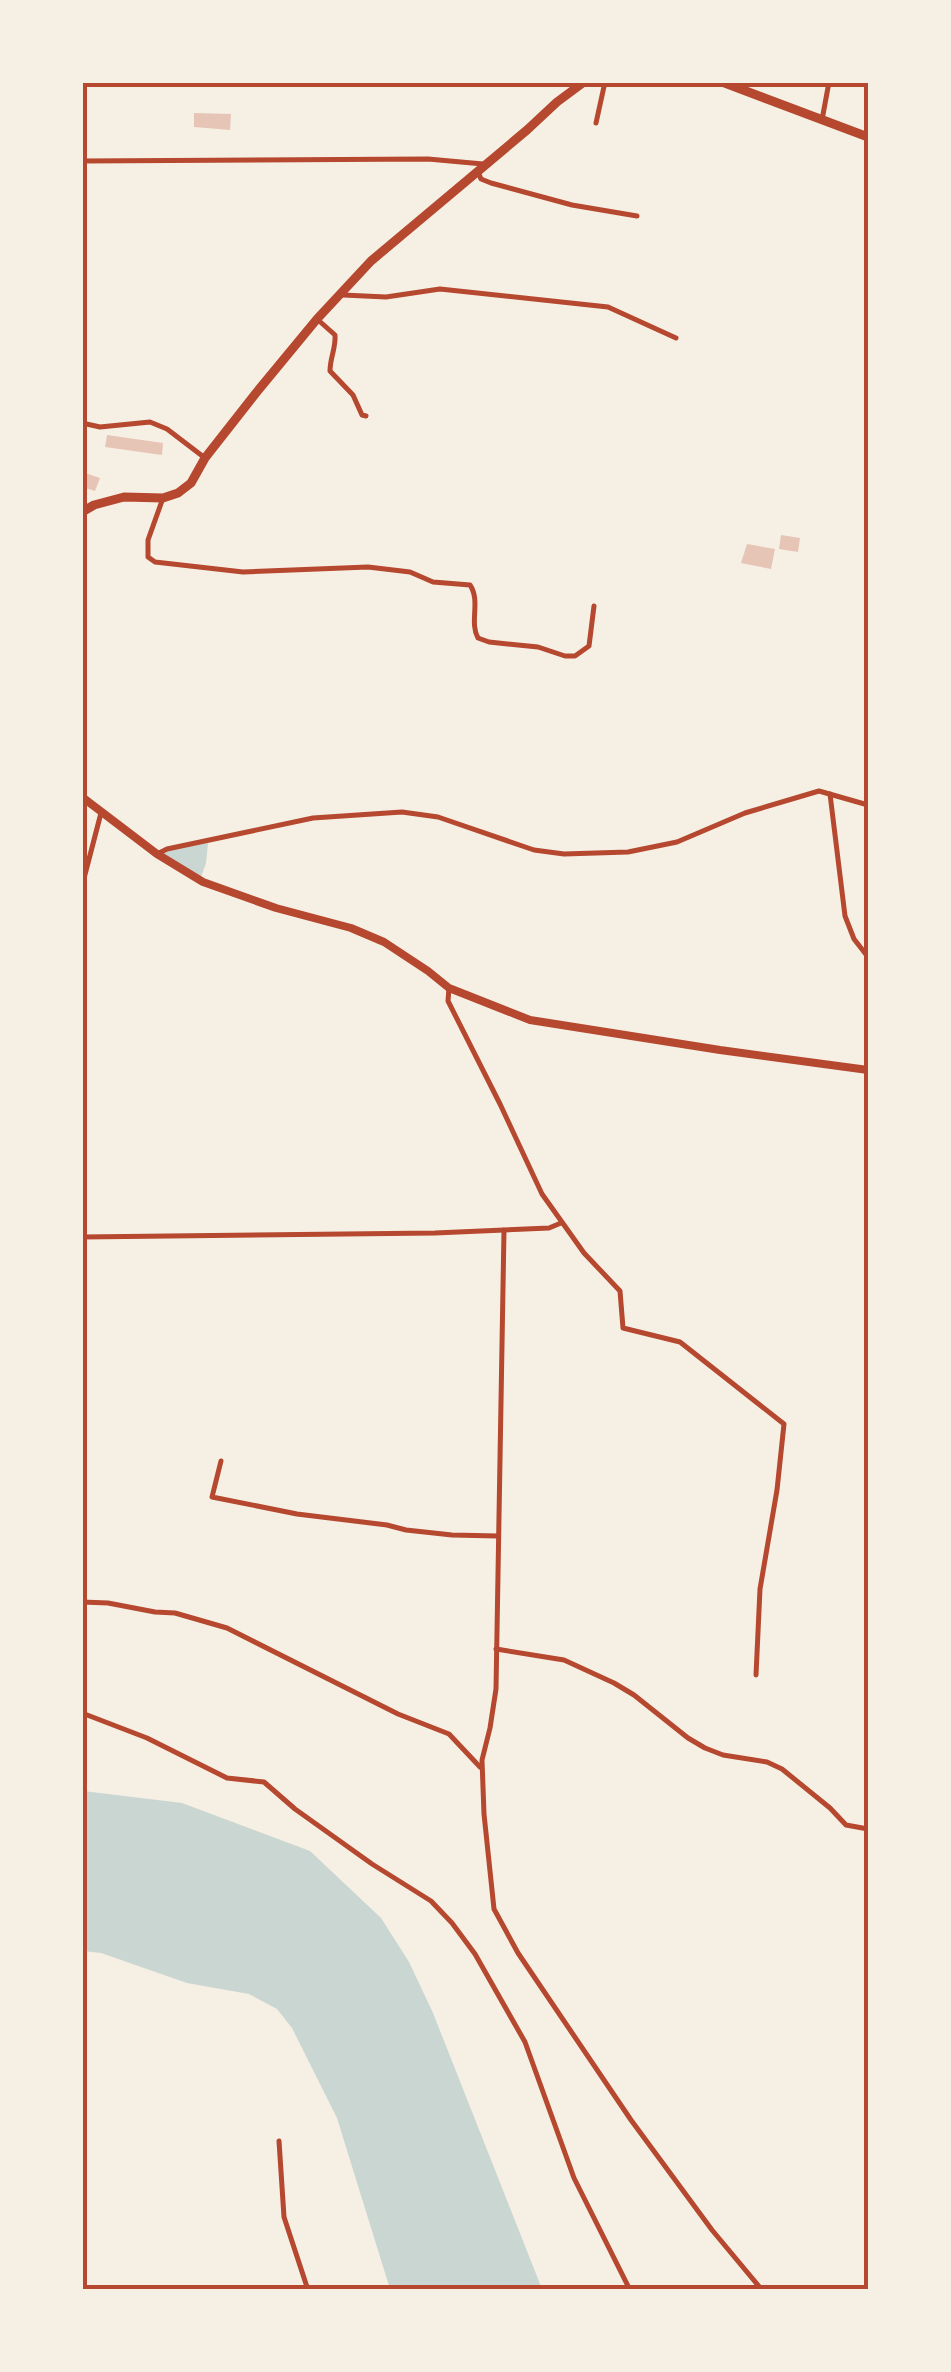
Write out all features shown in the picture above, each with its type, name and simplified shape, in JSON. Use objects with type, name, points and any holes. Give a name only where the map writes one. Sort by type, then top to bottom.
[{"type":"highway","points":[[82,512],[124,497],[164,498],[191,482],[205,458],[317,319],[371,261],[584,82]]},
{"type":"highway","points":[[722,82],[868,137]]},
{"type":"main road","points":[[82,797],[157,854],[203,882],[352,928],[384,942],[449,988],[530,1020],[868,1070]]},
{"type":"street","points":[[596,124],[605,82]]},
{"type":"street","points":[[822,120],[829,82]]},
{"type":"street","points":[[82,161],[428,159],[482,168],[481,179],[491,184],[638,216]]},
{"type":"street","points":[[340,295],[386,297],[440,289],[608,307],[676,338]]},
{"type":"street","points":[[317,319],[335,335],[330,371],[366,416]]},
{"type":"street","points":[[82,423],[100,427],[150,422],[167,429],[205,458]]},
{"type":"street","points":[[164,498],[148,540],[148,557],[155,562],[243,572],[368,567],[410,572],[433,582],[470,585],[475,591],[474,630],[478,638],[538,647],[565,656],[575,656],[589,646],[594,606]]},
{"type":"street","points":[[157,854],[313,818],[402,812],[438,817],[534,850],[564,854],[628,852],[677,842],[745,814],[819,792],[868,804]]},
{"type":"street","points":[[830,794],[845,916],[854,939],[868,957]]},
{"type":"street","points":[[82,886],[101,813]]},
{"type":"street","points":[[449,988],[448,1001],[542,1194],[584,1253],[620,1291],[622,1328],[680,1342],[784,1424],[760,1589],[756,1675]]},
{"type":"street","points":[[82,1237],[435,1233],[549,1228],[561,1224]]},
{"type":"street","points":[[504,1230],[496,1689],[482,1760],[494,1909],[518,1953],[631,2120],[762,2290]]},
{"type":"street","points":[[222,1460],[212,1497],[406,1530],[498,1536]]},
{"type":"street","points":[[82,1602],[175,1613],[227,1628],[398,1714],[448,1734],[482,1770]]},
{"type":"street","points":[[496,1649],[564,1660],[614,1683],[688,1738],[723,1755],[767,1762],[782,1769],[846,1826],[868,1829]]},
{"type":"street","points":[[82,1712],[148,1738],[227,1778],[264,1782],[295,1810],[431,1901],[475,1954],[525,2042],[574,2178],[630,2290]]},
{"type":"street","points":[[279,2141],[284,2217],[308,2290]]},
{"type":"shaded area","points":[[208,843],[201,877],[163,854],[166,851]]},
{"type":"shaded area","points":[[83,1791],[182,1803],[310,1851],[381,1918],[409,1962],[433,2013],[542,2289],[390,2289],[337,2118],[292,2028],[277,2009],[249,1994],[187,1983],[101,1953],[83,1951]]},
{"type":"building","points":[[194,113],[231,114],[230,130],[194,127]]},
{"type":"building","points":[[107,435],[163,443],[162,455],[105,447]]},
{"type":"building","points":[[82,472],[100,478],[95,491],[82,487]]},
{"type":"building","points":[[781,535],[800,538],[798,552],[779,549]]},
{"type":"building","points":[[747,544],[775,549],[771,569],[741,563]]}]
